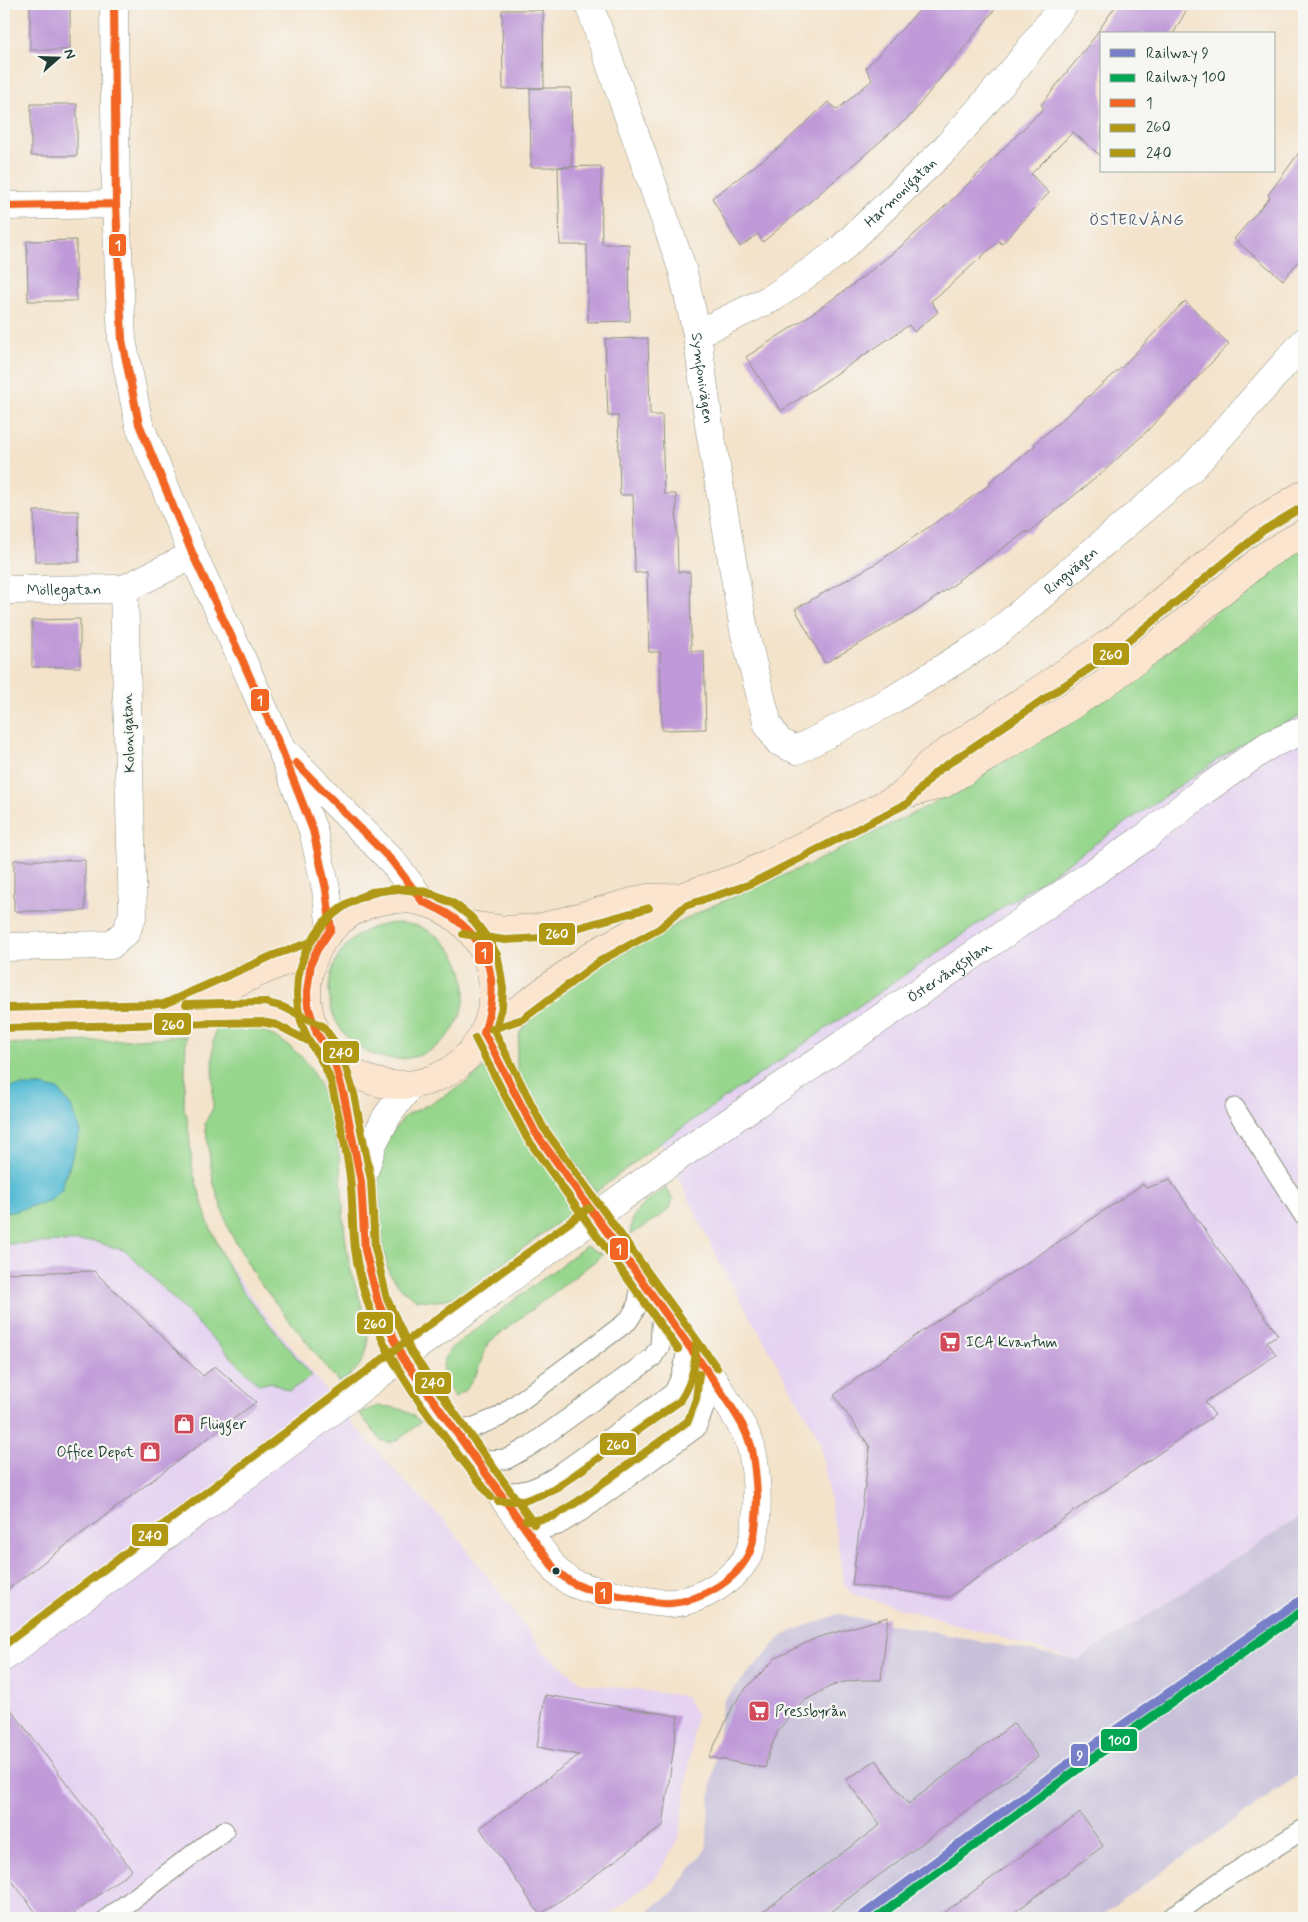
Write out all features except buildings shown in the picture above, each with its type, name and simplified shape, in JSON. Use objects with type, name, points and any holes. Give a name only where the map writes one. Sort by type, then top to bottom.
[{"type":"main road","points":[[903,795],[929,764],[1114,640],[1258,522],[1304,494]]},
{"type":"main road","points":[[464,924],[505,930],[539,928],[647,898],[680,897],[743,876],[903,795],[943,784],[1060,714],[1110,680],[1153,648],[1266,555],[1304,533]]},
{"type":"main road","points":[[486,1026],[518,1010],[595,953],[654,921],[680,897]]},
{"type":"main road","points":[[166,1014],[278,964],[324,939],[350,913],[373,902],[398,899],[422,902],[440,908],[464,924],[474,935],[488,961],[493,990],[486,1026],[465,1058],[440,1077],[410,1085],[393,1085],[360,1076],[346,1068],[333,1057],[317,1034],[310,1013],[307,992],[308,977],[324,939]]},
{"type":"main road","points":[[4,1018],[263,1012],[280,1016],[317,1034]]},
{"type":"street","points":[[114,4],[116,204],[122,340],[139,424],[193,556],[241,657],[280,746],[312,830],[326,889],[324,939]]},
{"type":"street","name":"Symfonivägen","points":[[589,4],[682,268],[697,334],[709,424],[744,630],[768,725],[779,742],[797,750]]},
{"type":"street","name":"Harmonigatan","points":[[697,334],[774,297],[838,252],[945,149],[1017,66],[1064,4]]},
{"type":"street","points":[[4,206],[116,204]]},
{"type":"street","name":"Ringvägen","points":[[797,750],[892,700],[991,638],[1194,466],[1304,342]]},
{"type":"street","points":[[124,589],[193,556]]},
{"type":"street","name":"Möllegatan","points":[[4,590],[124,589]]},
{"type":"street","name":"Kolonigatan","points":[[4,947],[111,945],[126,932],[133,914],[124,589]]},
{"type":"street","name":"Östervångsplan","points":[[4,1657],[308,1430],[402,1357],[665,1166],[1148,836],[1203,791],[1268,745],[1304,730]]},
{"type":"street","points":[[280,746],[392,861],[422,902]]},
{"type":"street","points":[[333,1057],[344,1096],[361,1182],[365,1250],[378,1302],[402,1357],[556,1570],[572,1582],[606,1592],[655,1602],[671,1604],[697,1597],[720,1585],[736,1570],[749,1552],[754,1531],[757,1496],[750,1444],[731,1408],[709,1374],[535,1132],[517,1099],[486,1026]]},
{"type":"street","points":[[361,1182],[373,1143],[387,1116],[410,1085]]},
{"type":"lane","points":[[1235,1108],[1304,1216]]},
{"type":"lane","points":[[451,1427],[472,1428],[499,1418],[628,1321],[638,1306],[639,1290],[637,1275]]},
{"type":"lane","points":[[474,1457],[486,1460],[507,1459],[530,1446],[652,1358],[660,1346],[662,1309]]},
{"type":"lane","points":[[499,1491],[512,1494],[536,1489],[673,1393],[682,1378],[686,1365],[686,1343]]},
{"type":"lane","points":[[526,1530],[538,1530],[558,1525],[583,1510],[696,1428],[709,1395],[709,1374]]},
{"type":"lane","points":[[1171,1918],[1218,1883],[1304,1829]]},
{"type":"lane","points":[[108,1918],[224,1831]]},
{"type":"shaded area","points":[[1304,715],[1304,1514],[1078,1660],[852,1594],[844,1583],[820,1440],[721,1265],[661,1142],[1226,754],[1258,734]]},
{"type":"shaded area","points":[[207,1234],[247,1291],[354,1425],[403,1480],[449,1526],[543,1651],[582,1683],[685,1696],[696,1714],[679,1839],[655,1879],[604,1918],[4,1918],[4,1238]]},
{"type":"shaded area","points":[[1304,1514],[1304,1771],[1098,1918],[639,1918],[673,1892],[706,1849],[710,1797],[723,1701],[784,1634],[839,1614],[1078,1660]]},
{"type":"green space","points":[[1304,544],[1304,715],[1258,734],[1226,754],[661,1142],[596,1192],[535,1106],[517,1070],[520,1032],[538,1007],[604,963],[705,909],[810,864],[928,806],[1119,690],[1290,551]]},
{"type":"green space","points":[[397,923],[423,928],[435,934],[445,943],[454,953],[460,965],[465,991],[460,1017],[454,1029],[445,1039],[435,1048],[423,1054],[397,1059],[371,1054],[359,1048],[349,1039],[340,1029],[334,1017],[329,991],[334,965],[340,953],[349,943],[359,934],[371,928]]},
{"type":"green space","points":[[240,1024],[275,1037],[303,1058],[320,1088],[334,1130],[341,1172],[348,1255],[352,1276],[365,1319],[368,1339],[367,1348],[360,1364],[353,1373],[339,1383],[256,1278],[229,1230],[213,1181],[205,1123],[213,1108],[213,1042],[216,1028]]},
{"type":"green space","points":[[186,1036],[184,1109],[187,1116],[193,1171],[208,1222],[224,1259],[243,1292],[312,1376],[289,1391],[271,1382],[259,1385],[126,1251],[93,1241],[4,1244],[4,1211],[12,1212],[67,1176],[73,1150],[80,1132],[41,1086],[4,1088],[4,1044]]},
{"type":"green space","points":[[490,1063],[578,1207],[459,1296],[437,1301],[417,1300],[402,1289],[389,1273],[382,1243],[379,1180],[387,1139],[405,1116],[441,1098],[467,1082]]},
{"type":"green space","points":[[666,1188],[673,1199],[670,1208],[631,1235],[631,1227],[636,1213],[646,1202]]},
{"type":"green space","points":[[586,1246],[603,1255],[488,1343],[477,1372],[470,1384],[455,1397],[443,1373],[444,1361],[451,1348]]},
{"type":"green space","points":[[378,1406],[401,1410],[411,1414],[421,1422],[400,1439],[389,1443],[381,1440],[359,1413]]},
{"type":"water","points":[[42,1086],[59,1090],[73,1109],[80,1132],[61,1191],[49,1201],[12,1212],[4,1211],[4,1088]]},
{"type":"rail line","name":"9","points":[[859,1918],[1084,1752],[1304,1598]]},
{"type":"rail line","name":"100","points":[[876,1918],[1090,1760],[1304,1610]]},
{"type":"transit line","name":"1","points":[[114,4],[116,204],[122,340],[139,424],[193,555],[280,746],[313,830],[326,889],[331,929]]},
{"type":"transit line","name":"1","points":[[4,206],[116,204]]},
{"type":"transit line","name":"260","points":[[492,1029],[523,1019],[600,961],[659,929],[685,906],[748,885],[908,803],[936,772],[1120,648],[1264,530],[1304,506]]},
{"type":"transit line","name":"1","points":[[296,763],[392,861],[423,902]]},
{"type":"transit line","name":"260","points":[[491,1497],[442,1434],[410,1388],[383,1341],[373,1318],[356,1258],[351,1186],[342,1130],[331,1082],[326,1068],[310,1042],[301,1022],[297,993],[300,966],[310,943],[325,922],[344,906],[367,895],[392,889],[417,890],[443,898],[452,903],[475,922],[497,955]]},
{"type":"transit line","name":"240","points":[[4,1008],[164,1004],[274,955],[311,942],[324,922],[346,904],[371,892],[398,889],[426,892],[454,904],[471,917],[490,942],[498,958],[503,989],[502,1007],[495,1032],[543,1127],[717,1368]]},
{"type":"transit line","name":"1","points":[[423,902],[444,912],[461,924],[484,953],[490,971],[491,990],[490,1011],[484,1033]]},
{"type":"transit line","name":"260","points":[[463,934],[505,940],[541,938],[649,908]]},
{"type":"transit line","name":"1","points":[[331,929],[311,963],[307,992],[308,1006],[317,1034],[333,1057],[344,1096],[361,1182],[365,1250],[378,1302],[402,1357],[556,1571],[579,1586],[604,1593],[663,1603],[694,1598],[728,1580],[737,1571],[750,1551],[756,1523],[757,1495],[756,1477],[748,1436],[733,1409],[709,1374],[535,1132],[484,1033]]},
{"type":"transit line","name":"240","points":[[186,1004],[264,1002],[283,1007],[323,1026],[341,1051],[354,1094],[371,1180],[375,1248],[387,1299],[411,1352],[534,1524]]},
{"type":"transit line","name":"260","points":[[4,1028],[262,1022],[277,1025],[310,1042],[325,1064]]},
{"type":"transit line","name":"260","points":[[475,1038],[527,1138],[678,1349]]},
{"type":"transit line","name":"240","points":[[4,1645],[396,1349],[589,1208]]},
{"type":"transit line","name":"260","points":[[498,1501],[524,1501],[553,1490],[680,1401],[688,1388],[695,1358],[696,1343]]},
{"type":"transit line","name":"240","points":[[526,1520],[537,1520],[554,1516],[577,1502],[688,1421],[696,1399],[699,1374]]},
{"type":"place","name":"ICA Kvantum","points":[[950,1342]]},
{"type":"place","name":"Flügger","points":[[184,1424]]},
{"type":"place","name":"Office Depot","points":[[150,1452]]},
{"type":"place","name":"Pressbyrån","points":[[759,1711]]},
{"type":"district","name":"ÖSTERVÅNG","points":[[1137,219]]}]
